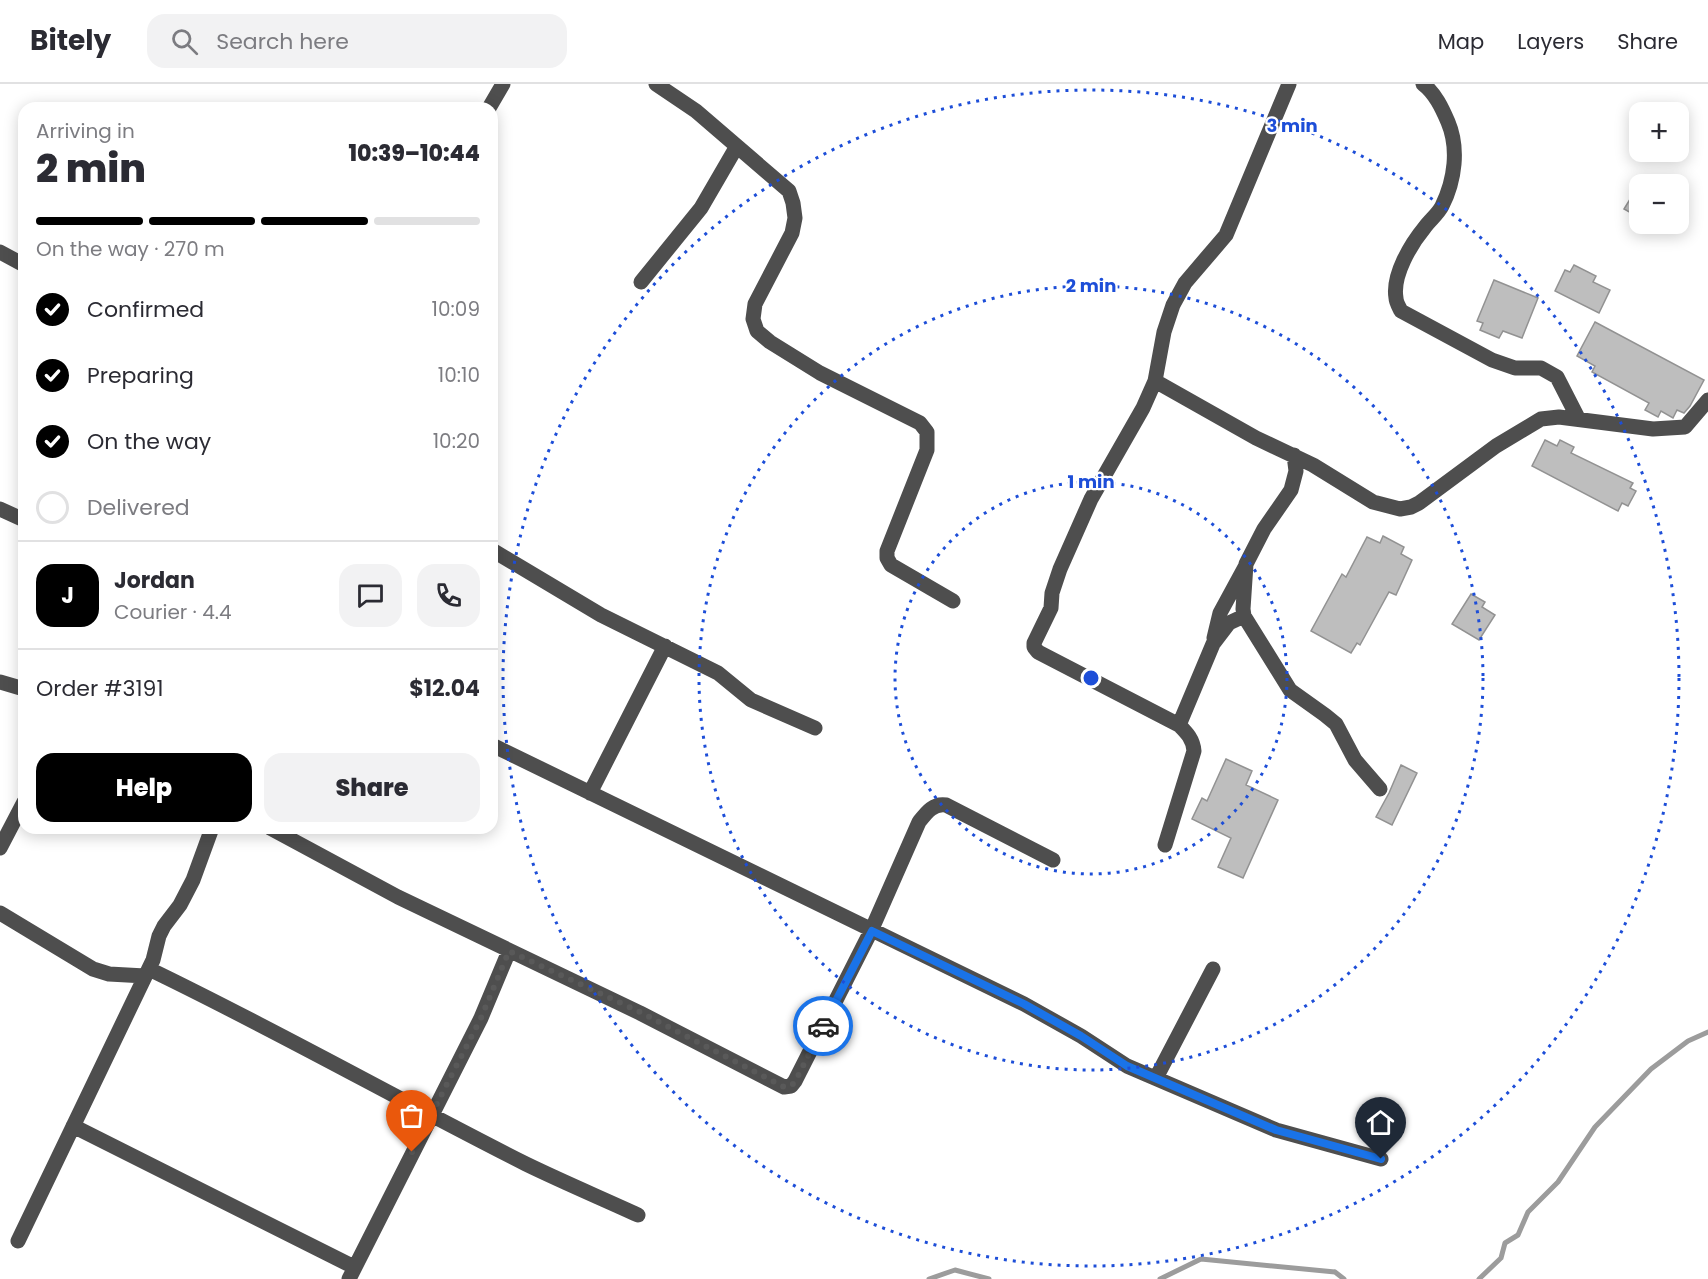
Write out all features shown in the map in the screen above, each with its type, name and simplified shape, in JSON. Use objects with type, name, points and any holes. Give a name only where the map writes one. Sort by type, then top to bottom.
[{"type":"street","points":[[492,102],[503,84]]},
{"type":"street","points":[[656,84],[696,111],[789,191],[795,218],[792,233],[755,304],[753,319],[758,331],[770,342],[820,373],[920,423],[927,432],[927,450],[887,551],[887,558],[891,565],[953,602]]},
{"type":"street","points":[[1165,845],[1194,751],[1194,743],[1179,725],[1038,652],[1034,647],[1051,608],[1052,592],[1060,569],[1091,500],[1143,408],[1155,381],[1164,332],[1173,305],[1185,283],[1226,235],[1289,84]]},
{"type":"street","points":[[1423,84],[1432,91],[1454,135],[1455,160],[1451,184],[1441,207],[1408,249],[1397,282],[1396,298],[1401,310],[1491,360],[1515,368],[1541,368],[1557,377],[1578,418]]},
{"type":"street","points":[[641,282],[701,208],[737,146]]},
{"type":"street","points":[[0,252],[18,262]]},
{"type":"street","points":[[1155,381],[1256,438],[1313,465],[1373,502],[1400,509],[1419,503],[1496,446],[1541,419],[1578,418],[1653,429],[1685,427],[1708,400]]},
{"type":"street","points":[[1179,725],[1213,644],[1220,613],[1264,529],[1291,490],[1296,471],[1294,455]]},
{"type":"street","points":[[0,509],[18,517]]},
{"type":"street","points":[[498,554],[601,615],[718,673],[751,700],[815,728]]},
{"type":"street","points":[[1246,564],[1244,616],[1290,690],[1336,724],[1355,760],[1380,789]]},
{"type":"street","points":[[1213,644],[1228,623],[1244,616]]},
{"type":"street","points":[[590,794],[665,646]]},
{"type":"street","points":[[0,682],[18,687]]},
{"type":"street","points":[[498,748],[1024,1004],[1081,1036],[1127,1066],[1276,1130],[1381,1159]]},
{"type":"street","points":[[281,834],[398,897],[640,1012],[784,1087],[791,1086],[795,1082],[872,931],[919,822],[930,808],[940,804],[946,805],[1053,860]]},
{"type":"street","points":[[0,848],[18,814]]},
{"type":"street","points":[[18,1241],[147,973],[159,936],[180,905],[193,880],[210,834]]},
{"type":"street","points":[[0,913],[93,969],[109,974],[147,973],[242,1014],[527,1165],[638,1215]]},
{"type":"street","points":[[73,1126],[352,1273],[481,1018],[509,951]]},
{"type":"street","points":[[1156,1078],[1213,969]]},
{"type":"building","points":[[1629,201],[1629,212],[1624,209]]},
{"type":"building","points":[[1574,265],[1596,276],[1593,282],[1610,290],[1599,313],[1555,291],[1565,270],[1570,272]]},
{"type":"building","points":[[1494,280],[1538,298],[1522,338],[1503,331],[1499,338],[1480,330],[1483,323],[1477,321]]},
{"type":"building","points":[[1595,322],[1704,380],[1684,413],[1677,410],[1673,418],[1661,411],[1658,417],[1645,410],[1649,403],[1592,372],[1595,366],[1577,356]]},
{"type":"building","points":[[1545,440],[1557,446],[1560,440],[1574,447],[1571,453],[1633,483],[1630,488],[1636,491],[1628,506],[1622,503],[1618,511],[1532,466]]},
{"type":"building","points":[[1383,536],[1404,547],[1401,554],[1412,560],[1396,595],[1389,592],[1360,645],[1357,643],[1351,653],[1311,631],[1342,574],[1346,577],[1367,537],[1380,543]]},
{"type":"building","points":[[1471,594],[1485,602],[1482,607],[1495,615],[1479,640],[1452,624]]},
{"type":"building","points":[[1226,759],[1252,771],[1246,785],[1278,800],[1243,878],[1218,867],[1231,838],[1192,819],[1202,798],[1207,801]]},
{"type":"building","points":[[1401,765],[1417,773],[1392,825],[1376,817]]},
{"type":"waterway","points":[[1479,1279],[1501,1258],[1505,1243],[1518,1235],[1528,1212],[1558,1182],[1595,1127],[1651,1069],[1688,1041],[1708,1032]]},
{"type":"waterway","points":[[1160,1279],[1201,1259],[1335,1272]]},
{"type":"waterway","points":[[929,1279],[955,1270],[989,1279]]},
{"type":"waterway","points":[[1344,1279],[1335,1272],[1344,1279]]},
{"type":"way so far","points":[[412,1152],[481,1018],[509,951],[640,1012],[784,1087],[791,1086],[795,1082],[823,1026]]},
{"type":"route","points":[[823,1026],[872,931],[1024,1004],[1081,1036],[1127,1066],[1276,1130],[1381,1159]]}]
